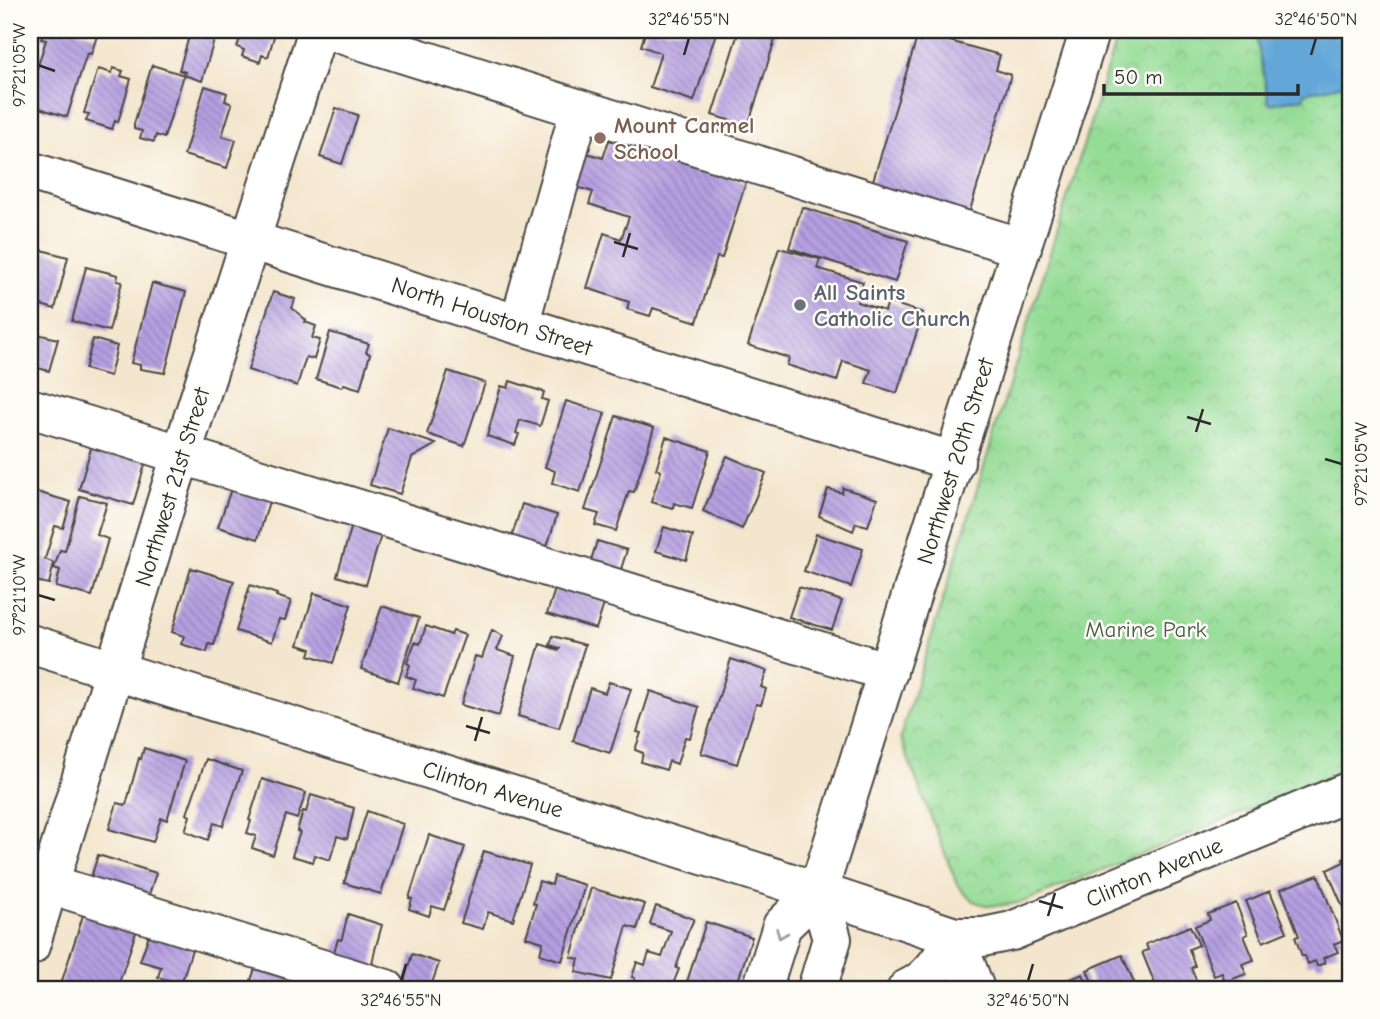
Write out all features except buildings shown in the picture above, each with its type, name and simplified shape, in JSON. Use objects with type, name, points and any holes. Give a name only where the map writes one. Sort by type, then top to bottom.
[{"type":"street","name":"Northwest 21st Street","points":[[30,946],[181,456],[318,30]]},
{"type":"street","points":[[328,30],[1021,248]]},
{"type":"street","name":"Northwest 20th Street","points":[[762,989],[782,926],[818,891],[1090,30]]},
{"type":"street","points":[[519,325],[580,109]]},
{"type":"street","name":"North Houston Street","points":[[30,171],[955,462]]},
{"type":"street","points":[[30,408],[888,672]]},
{"type":"street","name":"Clinton Avenue","points":[[30,644],[818,891],[955,937],[983,937],[1012,931],[1350,791]]},
{"type":"street","points":[[49,884],[387,989]]},
{"type":"street","points":[[817,989],[832,939],[818,891]]},
{"type":"street","points":[[907,989],[918,985],[937,966],[955,937]]},
{"type":"street","points":[[955,937],[975,989]]},
{"type":"green space","name":"Marine Park","points":[[1119,30],[1350,30],[1350,769],[1023,902],[986,905],[970,899],[957,884],[900,738]]},
{"type":"water","points":[[1255,30],[1318,30],[1330,35],[1340,30],[1350,30],[1350,83],[1304,93],[1304,98],[1269,104]]},
{"type":"place","name":"Mount Carmel School","points":[[600,138]]},
{"type":"place","name":"All Saints Catholic Church","points":[[800,305]]}]
